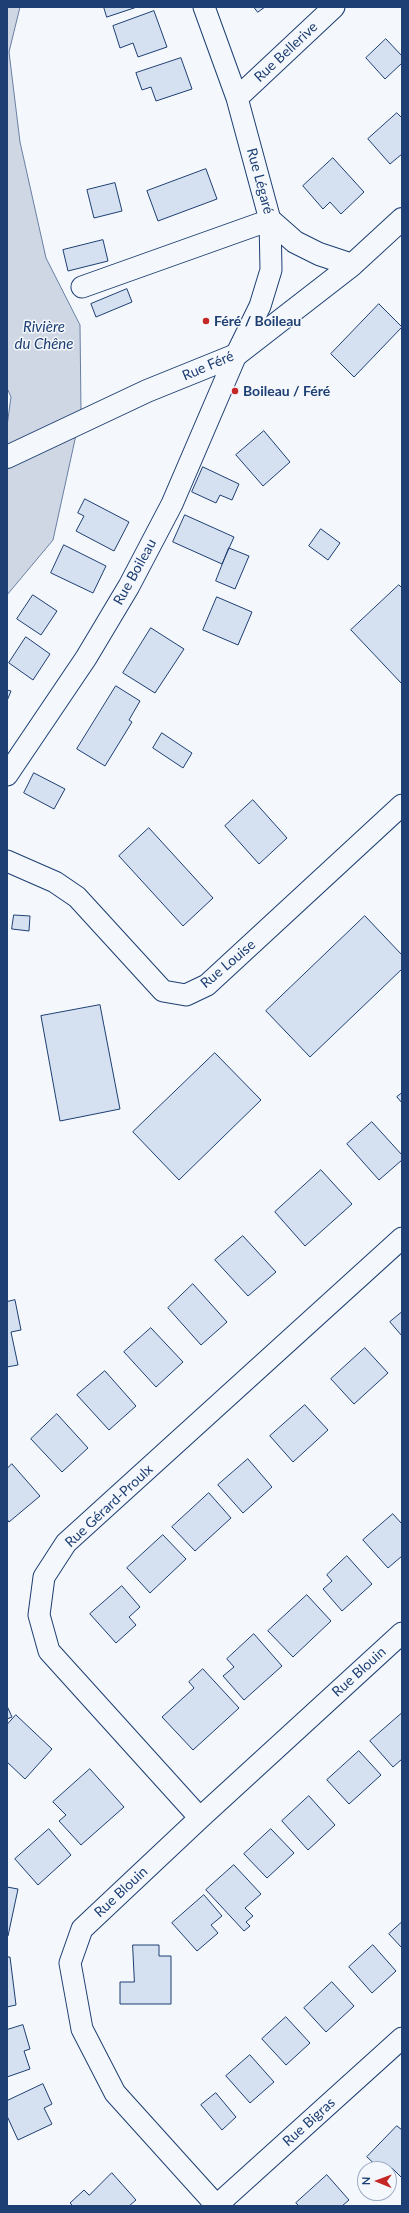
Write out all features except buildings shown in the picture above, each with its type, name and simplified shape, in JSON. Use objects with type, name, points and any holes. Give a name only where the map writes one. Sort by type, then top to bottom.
[{"type":"street","name":"Rue Légaré","points":[[204,7],[237,98],[270,220],[271,270],[260,306],[236,355]]},
{"type":"street","name":"Rue Bellerive","points":[[237,98],[334,7]]},
{"type":"street","name":"Rue Féré","points":[[7,457],[109,408],[236,355],[352,265],[402,219]]},
{"type":"street","points":[[82,287],[270,220],[295,242],[319,254],[352,265]]},
{"type":"street","name":"Rue Boileau","points":[[7,775],[86,658],[129,586],[172,504],[236,355]]},
{"type":"street","name":"Rue Louise","points":[[7,861],[55,882],[77,897],[163,991],[186,995],[207,985],[402,806]]},
{"type":"street","name":"Rue Gérard-Proulx","points":[[200,1818],[49,1650],[39,1616],[44,1577],[66,1543],[402,1238]]},
{"type":"street","name":"Rue Blouin","points":[[217,2206],[115,2093],[82,2030],[70,1963],[82,1929],[200,1818],[402,1633]]},
{"type":"street","name":"Rue Bigras","points":[[217,2206],[402,2038]]},
{"type":"water","name":"Rivière du Chêne","points":[[7,7],[20,7],[9,52],[20,142],[46,258],[80,325],[81,412],[53,540],[7,595],[7,426],[11,397],[7,388]]},
{"type":"place","name":"Féré / Boileau","points":[[206,321]]},
{"type":"place","name":"Boileau / Féré","points":[[235,391]]}]
